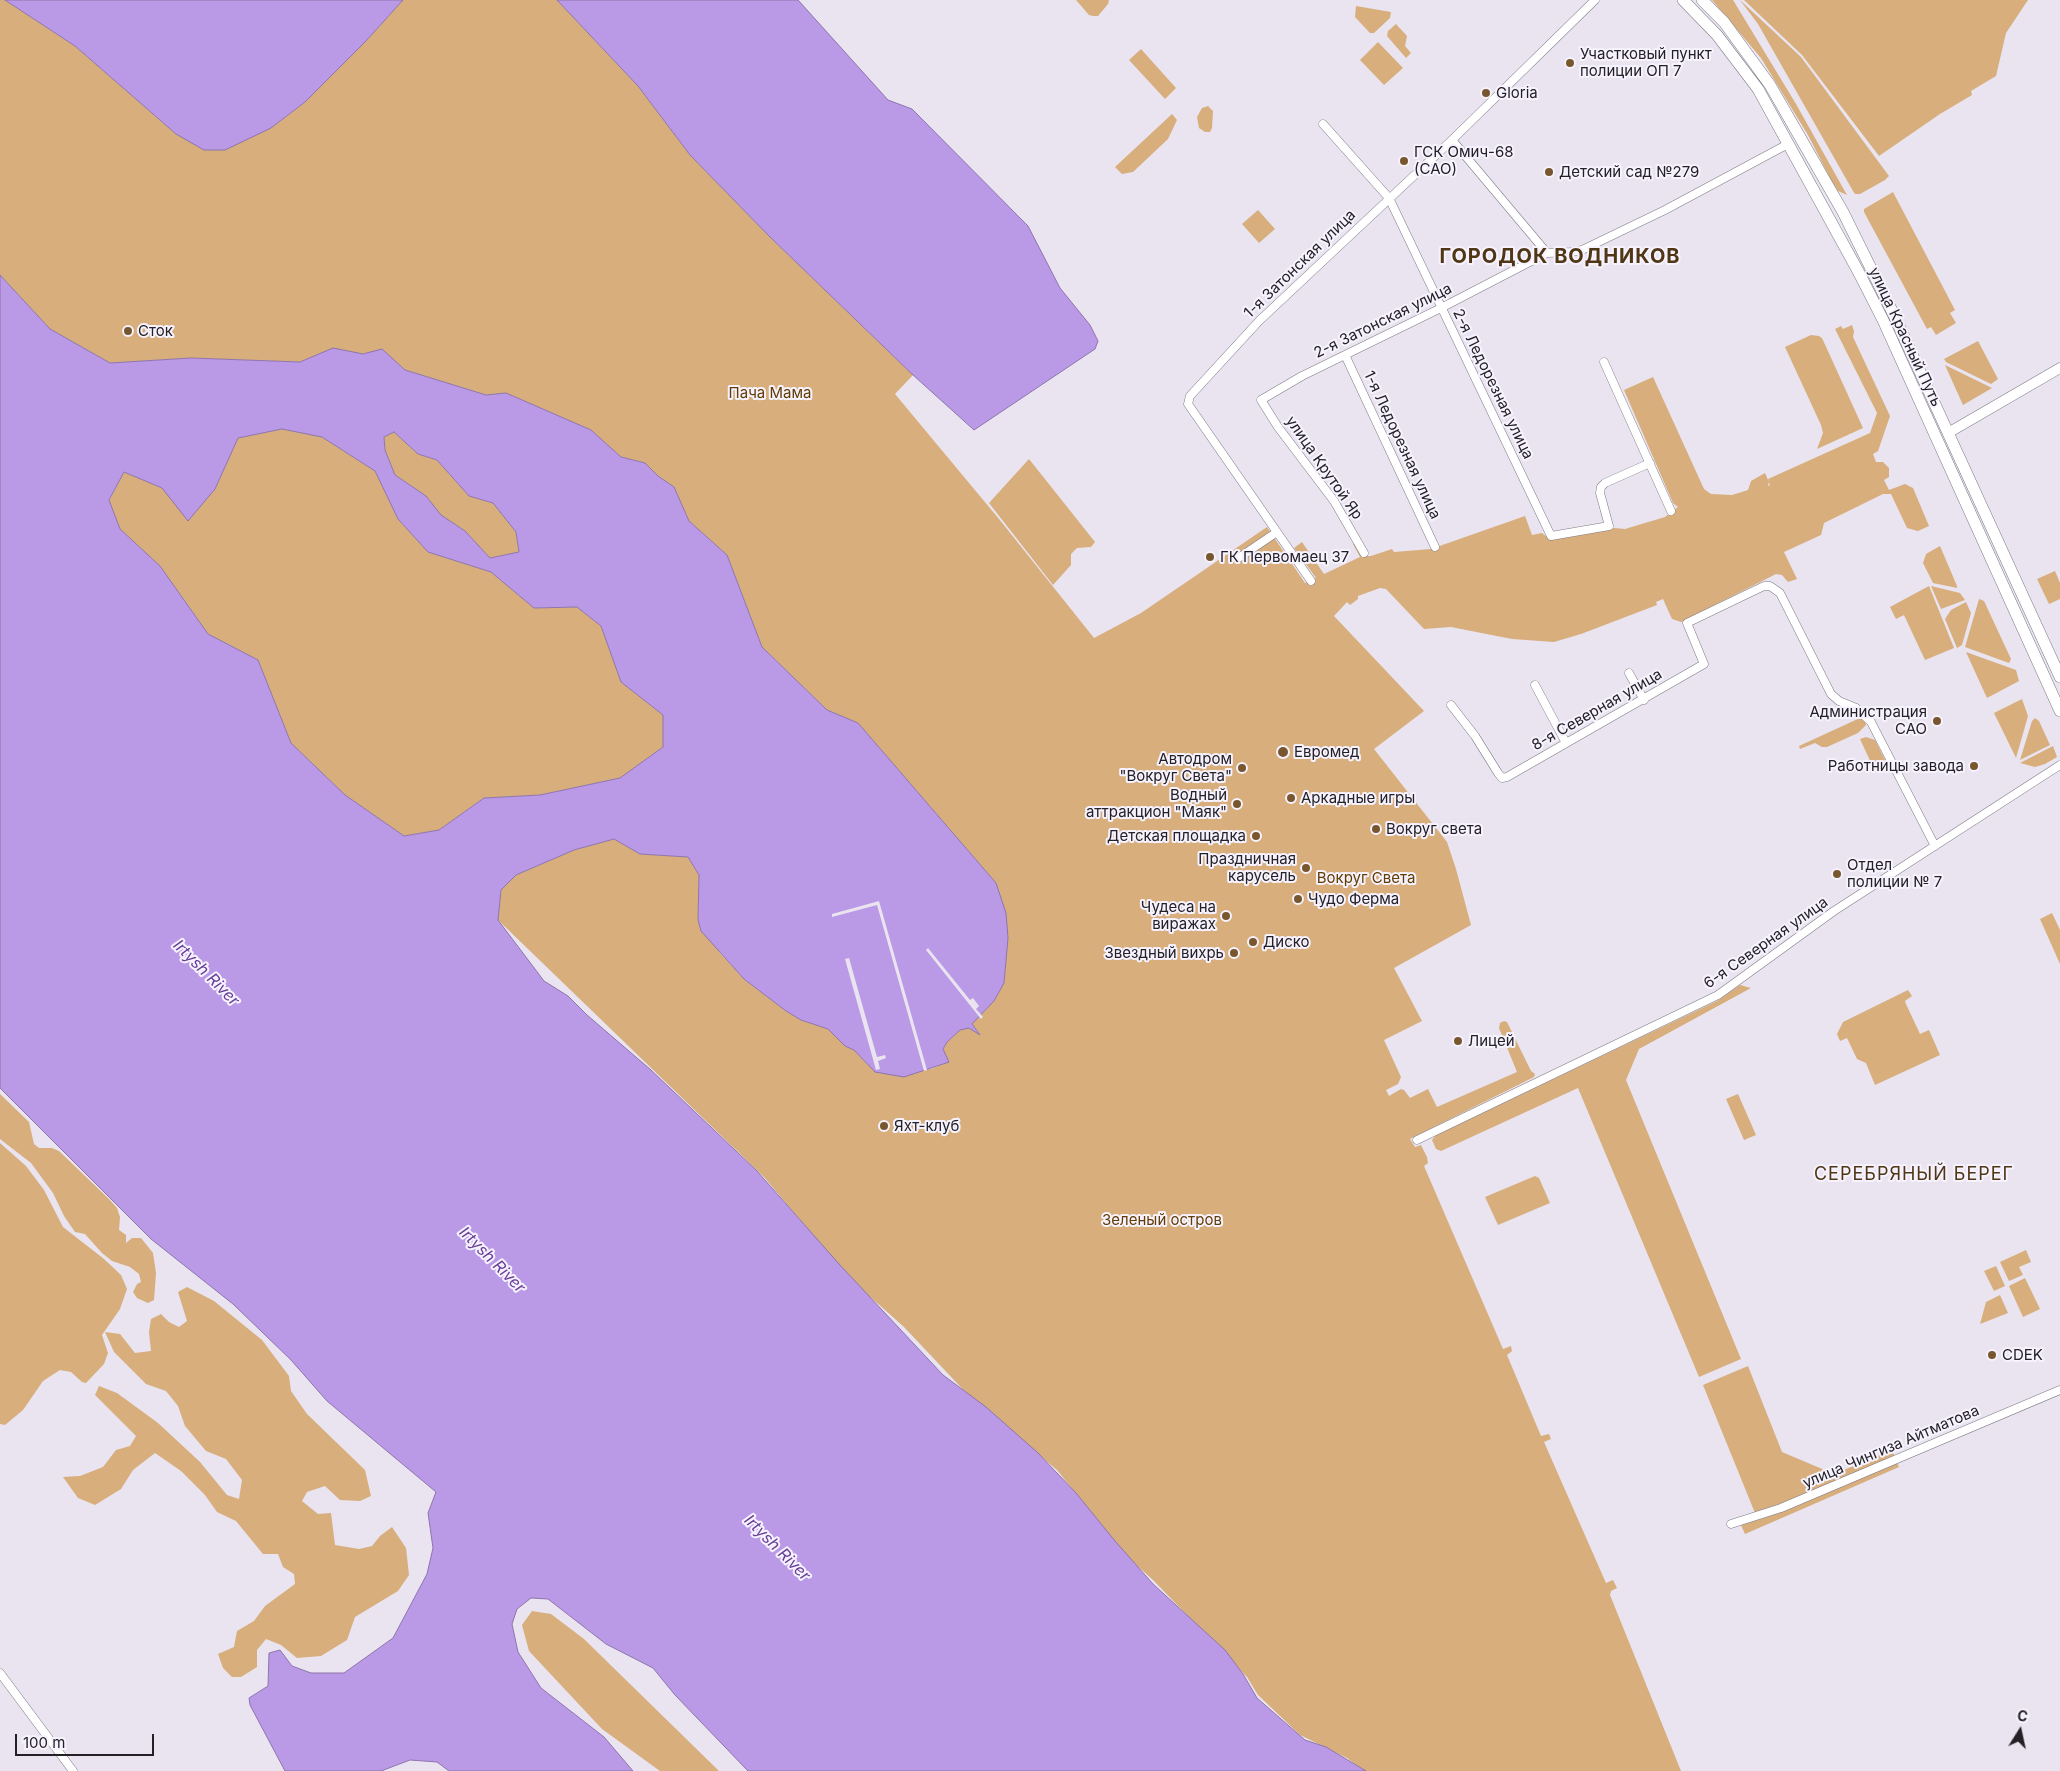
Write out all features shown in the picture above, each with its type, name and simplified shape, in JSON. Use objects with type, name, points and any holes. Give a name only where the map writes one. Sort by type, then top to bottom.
[{"type":"main road","name":"улица Красный Путь","points":[[1683,0],[1717,35],[1758,89],[1830,220],[1883,320],[2060,711]]},
{"type":"main road","name":"улица Красный Путь","points":[[1702,0],[1724,22],[1770,85],[1843,212],[1894,315],[2059,673]]},
{"type":"main road","points":[[2044,677],[2059,673]]},
{"type":"street","name":"1-я Затонская улица","points":[[1311,581],[1208,434],[1188,404],[1188,400],[1259,322],[1452,140],[1595,0]]},
{"type":"street","name":"2-я Ледорезная улица","points":[[1323,124],[1389,198],[1551,536],[1609,526],[1600,493],[1601,487],[1605,483],[1650,463]]},
{"type":"street","points":[[1452,140],[1547,253]]},
{"type":"street","name":"2-я Затонская улица","points":[[1261,400],[1302,376],[1441,308],[1547,253],[1582,250],[1665,210],[1788,144]]},
{"type":"street","points":[[1830,220],[1843,212]]},
{"type":"street","name":"1-я Ледорезная улица","points":[[1345,355],[1435,547]]},
{"type":"street","points":[[1604,362],[1670,511]]},
{"type":"street","points":[[1948,433],[2060,368]]},
{"type":"street","name":"улица Крутой Яр","points":[[1261,400],[1278,427],[1334,501],[1364,553]]},
{"type":"street","points":[[1240,557],[1277,532]]},
{"type":"street","name":"8-я Северная улица","points":[[1451,705],[1475,736],[1502,778],[1508,777],[1704,664],[1688,623],[1764,586],[1770,586],[1780,593],[1831,694],[1839,701],[1856,708],[1870,722],[1935,846]]},
{"type":"street","points":[[1629,673],[1644,700]]},
{"type":"street","points":[[1535,685],[1566,743]]},
{"type":"street","name":"6-я Северная улица","points":[[1417,1140],[1718,995],[1834,911],[2060,765]]},
{"type":"street","name":"улица Чингиза Айтматова","points":[[1731,1524],[1780,1508],[2060,1390]]},
{"type":"street","points":[[0,1673],[73,1771]]},
{"type":"green space","name":"Зеленый остров","points":[[0,0],[5,0],[75,46],[176,134],[271,128],[305,102],[365,42],[403,0],[557,0],[638,86],[690,155],[769,236],[913,375],[895,394],[999,519],[1094,638],[1141,613],[1267,527],[1305,583],[1316,578],[1294,548],[1302,542],[1324,574],[1360,557],[1353,544],[1356,543],[1364,556],[1371,556],[1392,549],[1394,552],[1431,549],[1525,516],[1532,535],[1542,533],[1548,538],[1614,528],[1625,529],[1665,517],[1678,507],[1673,503],[1624,390],[1653,377],[1704,489],[1711,494],[1732,495],[1748,490],[1751,481],[1765,473],[1769,482],[1768,479],[1870,433],[1877,413],[1835,329],[1841,326],[1843,329],[1852,325],[1853,337],[1890,416],[1878,451],[1873,454],[1876,462],[1883,462],[1889,468],[1889,477],[1884,480],[1889,490],[1905,484],[1913,488],[1929,526],[1918,531],[1907,528],[1891,494],[1883,494],[1824,523],[1821,535],[1784,552],[1797,579],[1788,582],[1782,575],[1776,574],[1681,622],[1672,619],[1663,599],[1656,602],[1657,605],[1581,634],[1554,642],[1512,639],[1451,627],[1424,629],[1386,589],[1380,588],[1358,596],[1358,599],[1350,605],[1347,602],[1334,616],[1424,711],[1374,749],[1447,842],[1471,925],[1394,968],[1422,1021],[1384,1040],[1401,1077],[1398,1084],[1386,1090],[1389,1096],[1401,1089],[1404,1090],[1410,1098],[1428,1089],[1437,1107],[1517,1072],[1499,1028],[1500,1023],[1504,1021],[1507,1022],[1531,1071],[1535,1074],[1534,1077],[1410,1139],[1415,1147],[1421,1145],[1427,1157],[1428,1163],[1424,1166],[1503,1349],[1511,1346],[1512,1351],[1507,1355],[1541,1436],[1549,1434],[1551,1439],[1544,1442],[1606,1583],[1613,1580],[1617,1588],[1611,1591],[1610,1595],[1681,1771],[1364,1771],[1347,1758],[1300,1735],[1258,1695],[1247,1677],[1153,1580],[1124,1554],[1057,1470],[971,1398],[904,1327],[848,1277],[764,1177],[498,920],[497,907],[501,890],[516,875],[574,850],[614,839],[640,854],[688,857],[699,875],[698,920],[720,953],[744,979],[801,1020],[828,1029],[845,1046],[854,1050],[875,1072],[931,1069],[948,1062],[943,1050],[947,1042],[960,1030],[969,1027],[979,1034],[972,1024],[994,1001],[1004,983],[1008,938],[996,883],[858,723],[827,710],[762,647],[727,555],[689,521],[674,487],[658,476],[645,463],[621,457],[591,430],[506,393],[486,395],[405,370],[382,350],[363,354],[333,349],[300,362],[191,358],[110,363],[50,329],[0,275]]},
{"type":"green space","points":[[1076,0],[1109,0],[1098,16],[1093,16],[1089,15]]},
{"type":"green space","points":[[1712,0],[1733,0],[1796,104],[1847,195],[1838,191],[1831,180],[1808,135],[1761,58]]},
{"type":"green space","points":[[1740,0],[1801,57],[1889,176],[1885,180],[1860,194],[1855,194],[1758,24]]},
{"type":"green space","points":[[1744,0],[2028,0],[2006,33],[1996,76],[1971,91],[1972,95],[1940,114],[1879,156],[1802,55]]},
{"type":"green space","points":[[1356,6],[1391,12],[1390,18],[1374,33],[1370,33],[1355,17]]},
{"type":"green space","points":[[1396,24],[1407,36],[1405,46],[1411,53],[1406,58],[1387,36],[1388,31]]},
{"type":"green space","points":[[1378,42],[1403,68],[1384,85],[1360,60]]},
{"type":"green space","points":[[1141,49],[1176,88],[1165,99],[1129,60]]},
{"type":"green space","points":[[1208,106],[1213,111],[1212,128],[1210,132],[1205,132],[1199,128],[1197,117],[1202,108]]},
{"type":"green space","points":[[1172,114],[1177,120],[1168,139],[1133,172],[1122,174],[1115,167]]},
{"type":"green space","points":[[1893,192],[1955,310],[1950,313],[1956,323],[1936,335],[1931,327],[1927,329],[1864,212],[1864,209]]},
{"type":"green space","points":[[1258,210],[1275,229],[1259,243],[1242,224]]},
{"type":"green space","points":[[1811,335],[1822,338],[1863,428],[1817,449],[1823,433],[1821,425],[1785,347]]},
{"type":"green space","points":[[1978,341],[1998,379],[1991,384],[1946,362],[1944,359]]},
{"type":"green space","points":[[1945,365],[1992,388],[1963,405]]},
{"type":"green space","points":[[282,429],[322,437],[375,471],[398,519],[428,552],[491,572],[534,608],[577,607],[601,626],[621,682],[663,715],[663,747],[620,778],[540,795],[484,798],[439,830],[404,836],[345,795],[291,743],[258,660],[208,634],[160,566],[120,529],[109,501],[124,472],[162,488],[215,489],[238,438]]},
{"type":"green space","points":[[394,432],[418,454],[437,460],[469,496],[493,503],[516,532],[519,552],[490,558],[465,531],[441,516],[426,496],[395,475],[385,450],[384,437]]},
{"type":"green space","points":[[1029,459],[1095,542],[1091,547],[1077,548],[1071,554],[1071,565],[1053,585],[989,503]]},
{"type":"green space","points":[[1940,546],[1957,588],[1933,583],[1923,563],[1926,554]]},
{"type":"green space","points":[[2055,571],[2060,583],[2060,599],[2049,604],[2037,579]]},
{"type":"green space","points":[[1929,586],[1954,648],[1925,660],[1904,615],[1896,619],[1890,607]]},
{"type":"green space","points":[[1931,586],[1960,593],[1965,600],[1941,609]]},
{"type":"green space","points":[[1979,599],[1984,601],[2011,659],[2009,663],[1965,647]]},
{"type":"green space","points":[[1966,602],[1971,613],[1962,645],[1957,648],[1945,619],[1951,610]]},
{"type":"green space","points":[[1966,652],[2016,670],[2019,681],[1987,698]]},
{"type":"green space","points":[[2022,699],[2028,716],[2016,758],[1994,713]]},
{"type":"green space","points":[[1860,718],[1864,719],[1866,725],[1858,733],[1827,747],[1822,747],[1815,743],[1800,749],[1799,746]]},
{"type":"green space","points":[[2035,718],[2039,721],[2050,745],[2020,760],[2032,721]]},
{"type":"green space","points":[[1866,737],[1875,740],[1885,760],[1873,767],[1860,739]]},
{"type":"green space","points":[[2053,746],[2057,757],[2045,764],[2035,767],[2020,763]]},
{"type":"green space","points":[[2052,913],[2060,930],[2060,964],[2040,919]]},
{"type":"green space","points":[[1740,985],[1751,988],[1639,1049],[1626,1080],[1741,1359],[1699,1377],[1578,1088],[1441,1151],[1436,1149],[1432,1140],[1436,1135],[1717,1001]]},
{"type":"green space","points":[[1908,990],[1912,996],[1905,1001],[1920,1034],[1929,1030],[1940,1055],[1875,1085],[1866,1063],[1857,1059],[1847,1038],[1840,1041],[1837,1034],[1843,1022]]},
{"type":"green space","points":[[0,1094],[29,1122],[34,1144],[39,1148],[52,1148],[59,1151],[117,1208],[120,1217],[119,1230],[126,1235],[126,1243],[132,1238],[141,1238],[153,1253],[156,1273],[154,1300],[148,1303],[137,1298],[133,1292],[137,1284],[141,1282],[139,1274],[130,1267],[112,1261],[85,1234],[75,1232],[64,1216],[53,1193],[31,1163],[0,1139]]},
{"type":"green space","points":[[1738,1094],[1756,1135],[1744,1140],[1726,1099]]},
{"type":"green space","points":[[0,1143],[26,1166],[44,1190],[63,1227],[121,1275],[127,1289],[120,1309],[102,1335],[108,1353],[104,1364],[86,1383],[82,1382],[71,1372],[60,1370],[43,1381],[23,1410],[5,1425],[0,1424]]},
{"type":"green space","points":[[1535,1176],[1539,1178],[1550,1203],[1498,1225],[1485,1197]]},
{"type":"green space","points":[[2026,1250],[2031,1262],[2019,1267],[2023,1275],[2009,1281],[2000,1262]]},
{"type":"green space","points":[[1996,1266],[2005,1286],[1994,1291],[1984,1271]]},
{"type":"green space","points":[[2025,1278],[2040,1309],[2023,1317],[2009,1286]]},
{"type":"green space","points":[[187,1287],[214,1301],[262,1340],[289,1376],[291,1391],[307,1414],[365,1470],[371,1496],[360,1501],[340,1500],[325,1486],[307,1492],[302,1501],[318,1514],[331,1513],[335,1545],[359,1549],[372,1546],[380,1536],[392,1527],[406,1548],[409,1575],[398,1591],[355,1617],[347,1640],[321,1656],[297,1658],[281,1645],[266,1639],[257,1650],[257,1667],[241,1677],[232,1677],[223,1668],[218,1654],[234,1647],[237,1631],[254,1621],[265,1606],[295,1584],[294,1574],[283,1567],[278,1554],[263,1554],[236,1521],[217,1512],[205,1495],[181,1471],[155,1453],[133,1470],[121,1489],[95,1505],[78,1498],[63,1477],[80,1476],[103,1467],[116,1450],[130,1446],[136,1436],[95,1395],[99,1386],[117,1393],[158,1423],[200,1462],[227,1495],[239,1499],[242,1480],[226,1459],[206,1451],[185,1426],[178,1406],[166,1391],[146,1384],[114,1352],[105,1332],[120,1334],[135,1353],[151,1351],[149,1332],[151,1319],[161,1314],[169,1322],[179,1327],[187,1321],[178,1292]]},
{"type":"green space","points":[[2000,1295],[2008,1313],[1980,1324],[1986,1302]]},
{"type":"green space","points":[[1748,1366],[1782,1452],[1834,1474],[1892,1450],[1899,1467],[1745,1534],[1740,1523],[1755,1513],[1703,1385]]},
{"type":"green space","points":[[532,1611],[551,1614],[584,1639],[719,1771],[660,1771],[602,1729],[529,1651],[522,1625]]},
{"type":"water","points":[[5,0],[403,0],[365,42],[305,102],[271,128],[225,150],[204,150],[176,134],[75,46]]},
{"type":"water","points":[[557,0],[798,0],[888,100],[912,109],[1028,226],[1060,288],[1090,325],[1098,341],[1095,349],[974,430],[913,375],[769,236],[690,155],[638,86]]},
{"type":"water","name":"Irtysh River","points":[[0,275],[50,329],[110,363],[191,358],[300,362],[333,348],[363,354],[382,349],[405,370],[486,395],[506,393],[591,430],[621,457],[645,463],[658,476],[674,487],[689,521],[727,555],[762,647],[827,710],[858,723],[996,883],[1006,913],[1008,938],[1004,983],[994,1001],[972,1024],[980,1035],[969,1028],[960,1030],[947,1042],[943,1049],[949,1062],[904,1077],[875,1072],[854,1050],[845,1046],[828,1029],[801,1020],[744,979],[701,931],[698,920],[699,875],[688,857],[640,854],[614,839],[574,850],[516,875],[501,890],[498,920],[544,981],[568,996],[587,1015],[651,1070],[757,1171],[839,1264],[943,1375],[986,1407],[1038,1453],[1076,1493],[1153,1584],[1225,1650],[1243,1674],[1257,1698],[1305,1740],[1326,1747],[1366,1771],[748,1771],[675,1695],[653,1668],[606,1644],[548,1599],[531,1598],[517,1609],[512,1624],[518,1652],[541,1688],[604,1737],[633,1771],[449,1771],[437,1762],[410,1760],[381,1771],[285,1771],[250,1705],[249,1698],[268,1686],[269,1653],[280,1650],[292,1666],[311,1673],[344,1673],[393,1638],[427,1574],[433,1548],[428,1513],[436,1492],[327,1401],[291,1360],[233,1304],[151,1239],[0,1088]],"holes":[[[282,429],[322,437],[375,471],[398,519],[428,552],[491,572],[534,608],[577,607],[601,626],[621,682],[663,715],[663,747],[620,778],[540,795],[484,798],[439,830],[404,836],[345,795],[291,743],[258,660],[208,634],[160,566],[120,529],[109,500],[124,472],[162,488],[188,521],[215,489],[238,438]],[[394,432],[418,454],[437,460],[469,496],[493,503],[516,532],[519,552],[490,558],[465,531],[441,515],[426,496],[395,475],[385,450],[384,437]]]},
{"type":"pier","points":[[879,901],[927,1070],[924,1071],[877,905],[832,917],[832,914]]},
{"type":"pier","points":[[928,948],[970,1000],[973,998],[979,1006],[976,1009],[983,1017],[981,1019],[926,950]]},
{"type":"pier","points":[[849,958],[877,1057],[885,1055],[886,1058],[878,1061],[880,1069],[876,1070],[845,959]]},
{"type":"place","name":"Участковый пункт полиции ОП 7","points":[[1570,63]]},
{"type":"place","name":"Gloria","points":[[1486,93]]},
{"type":"place","name":"ГСК Омич-68 (САО)","points":[[1404,161]]},
{"type":"place","name":"Детский сад №279","points":[[1549,172]]},
{"type":"place","name":"Сток","points":[[128,331]]},
{"type":"place","name":"ГК Первомаец 37","points":[[1210,557]]},
{"type":"place","name":"Администрация САО","points":[[1937,721]]},
{"type":"place","name":"Евромед","points":[[1283,752]]},
{"type":"place","name":"Работницы завода","points":[[1974,766]]},
{"type":"place","name":"Автодром \"Вокруг Света\"","points":[[1242,768]]},
{"type":"place","name":"Аркадные игры","points":[[1291,798]]},
{"type":"place","name":"Водный аттракцион \"Маяк\"","points":[[1237,804]]},
{"type":"place","name":"Вокруг света","points":[[1376,829]]},
{"type":"place","name":"Детская площадка","points":[[1256,836]]},
{"type":"place","name":"Праздничная карусель","points":[[1306,868]]},
{"type":"place","name":"Отдел полиции № 7","points":[[1837,874]]},
{"type":"place","name":"Чудо Ферма","points":[[1298,899]]},
{"type":"place","name":"Чудеса на виражах","points":[[1226,916]]},
{"type":"place","name":"Диско","points":[[1253,942]]},
{"type":"place","name":"Звездный вихрь","points":[[1234,953]]},
{"type":"place","name":"Лицей","points":[[1458,1041]]},
{"type":"place","name":"Яхт-клуб","points":[[884,1126]]},
{"type":"place","name":"CDEK","points":[[1992,1355]]},
{"type":"district","name":"ГОРОДОК ВОДНИКОВ","points":[[1560,257]]},
{"type":"district","name":"СЕРЕБРЯНЫЙ БЕРЕГ","points":[[1914,1175]]},
{"type":"park label","name":"Пача Мама","points":[[770,393]]},
{"type":"park label","name":"Вокруг Света","points":[[1366,878]]}]
